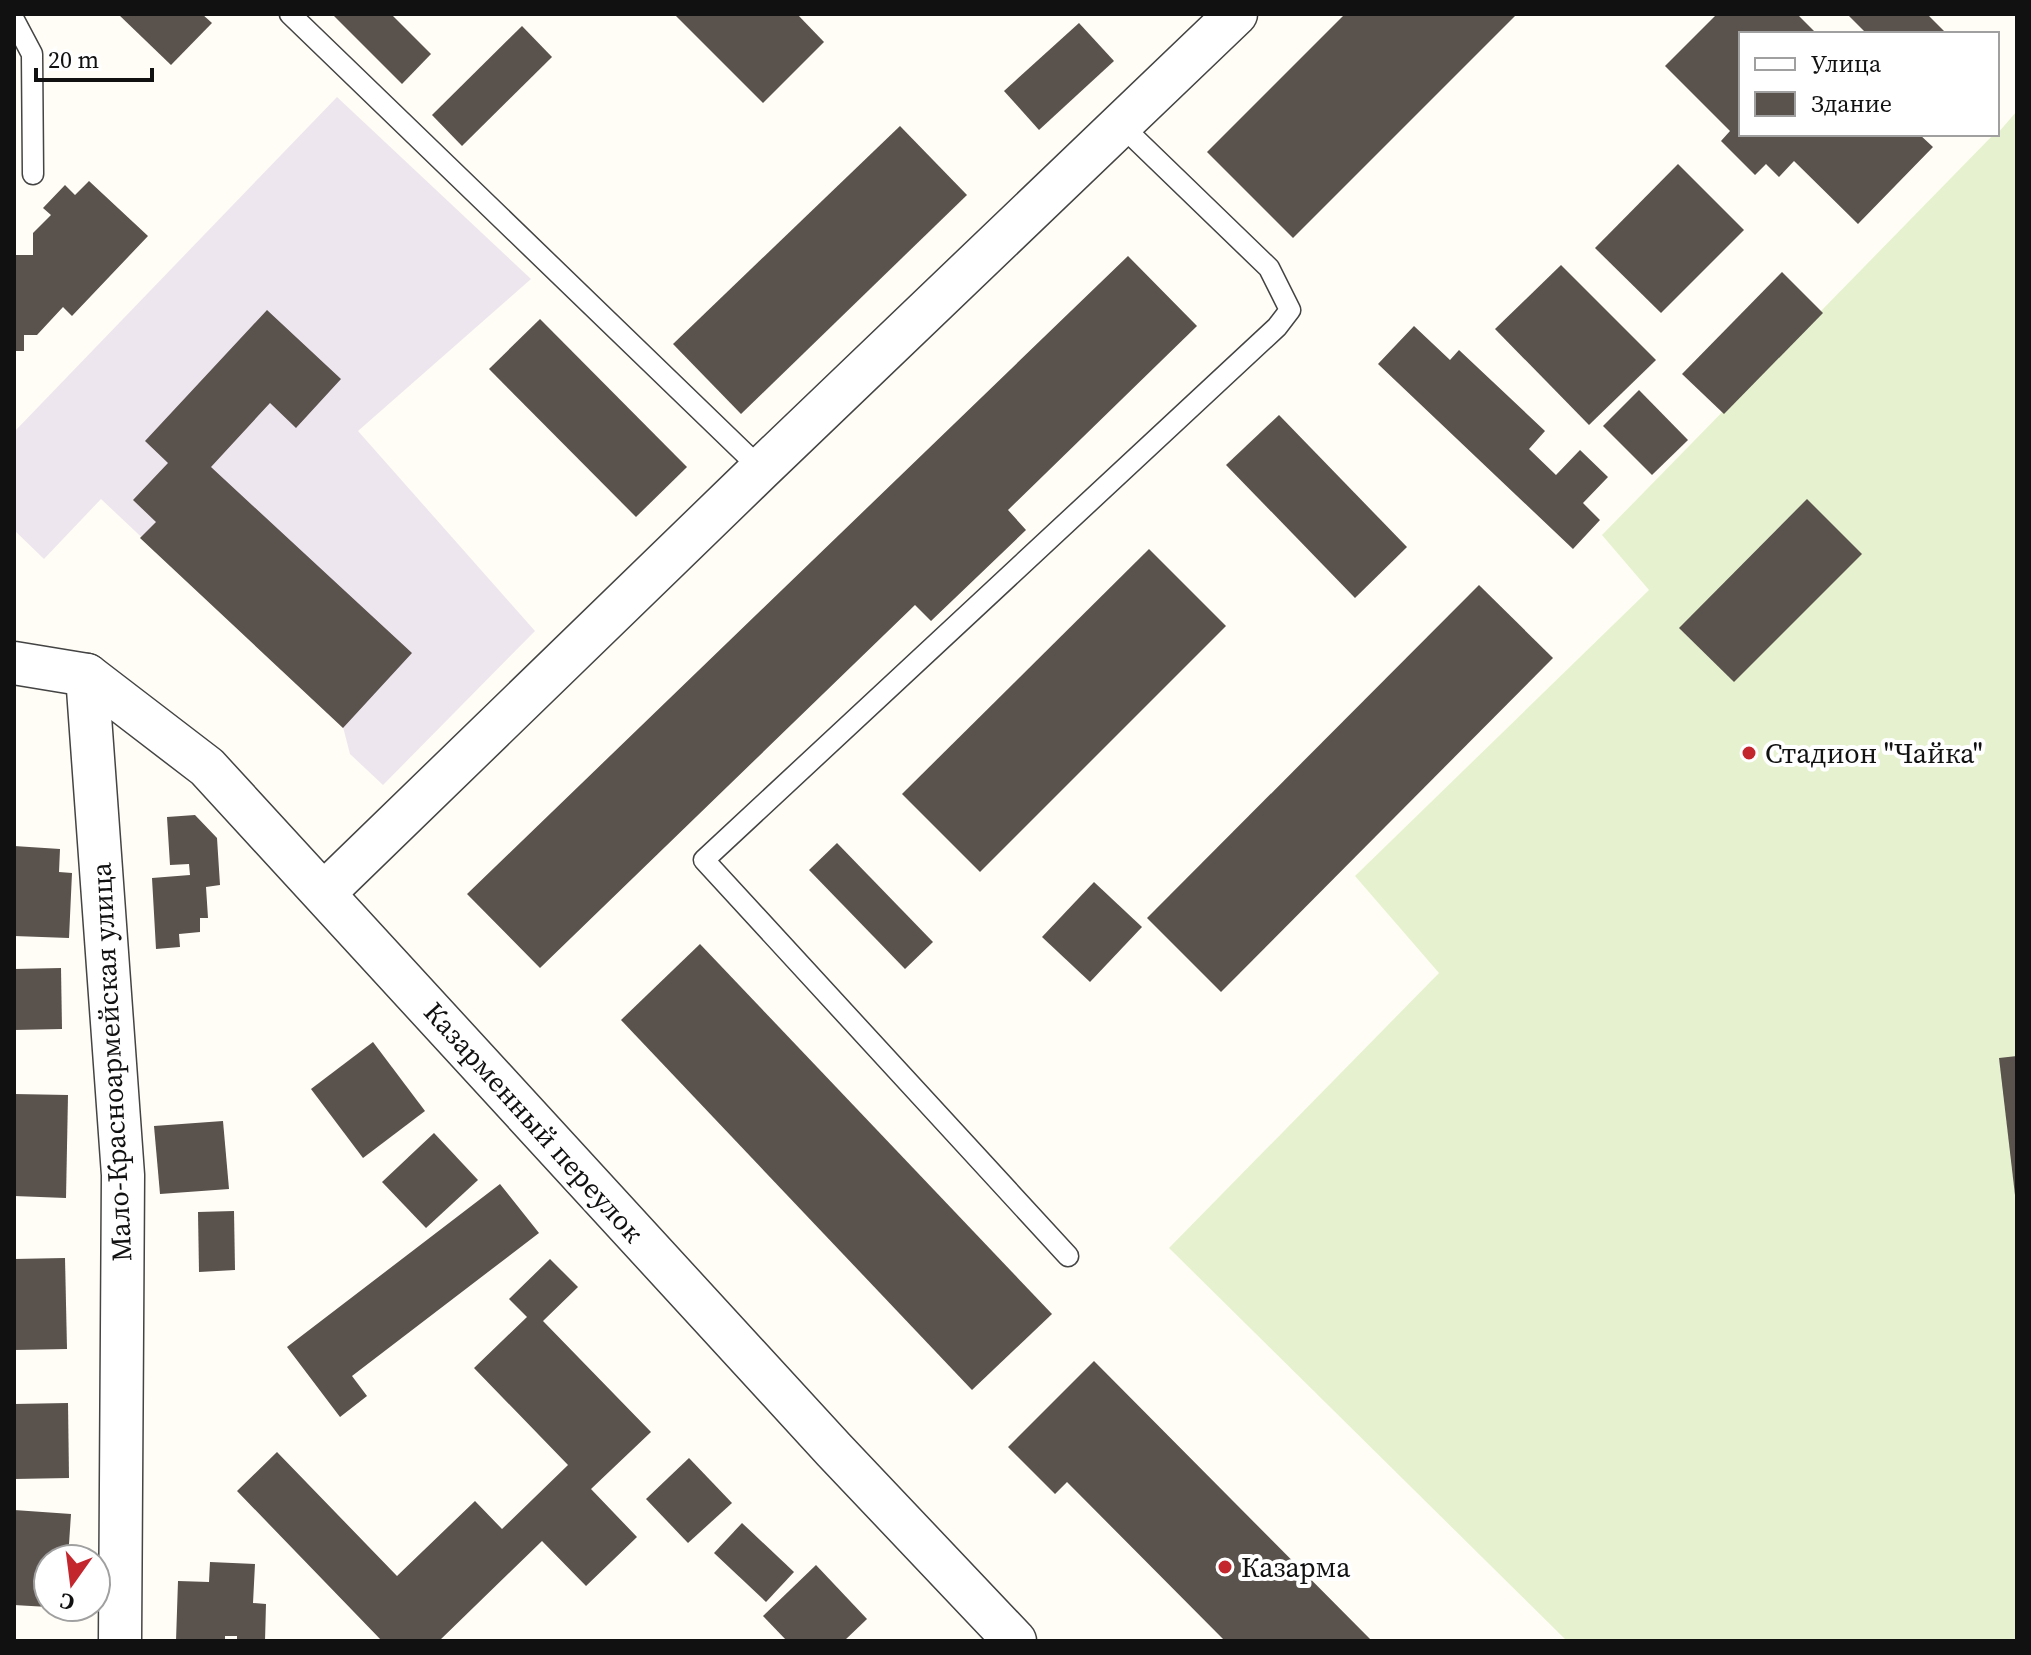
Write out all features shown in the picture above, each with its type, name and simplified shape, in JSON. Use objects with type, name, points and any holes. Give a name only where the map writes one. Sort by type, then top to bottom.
[{"type":"street","points":[[324,893],[1236,14]]},
{"type":"street","name":"Казарменный переулок","points":[[14,663],[87,675],[207,767],[834,1450],[1015,1641]]},
{"type":"street","name":"Мало-Красноармейская улица","points":[[87,675],[123,1175],[120,1641]]},
{"type":"lane","points":[[290,14],[761,469]]},
{"type":"lane","points":[[14,20],[32,54],[33,174]]},
{"type":"lane","points":[[1068,1256],[704,860],[1277,327],[1290,310],[1269,268],[1121,125]]},
{"type":"shaded area","points":[[337,97],[531,279],[358,431],[535,631],[383,785],[350,754],[343,727],[101,499],[44,559],[14,530],[14,432]]},
{"type":"green space","name":"Стадион \"Чайка\"","points":[[2017,111],[2017,1641],[1567,1641],[1169,1248],[1439,973],[1355,876],[1649,590],[1602,535],[1992,136],[1999,136],[1999,132]]},
{"type":"building","points":[[118,14],[202,14],[212,23],[171,65]]},
{"type":"building","points":[[332,14],[391,14],[431,54],[402,84]]},
{"type":"building","points":[[674,14],[797,14],[824,42],[763,103]]},
{"type":"building","points":[[1345,14],[1517,14],[1293,238],[1207,152]]},
{"type":"building","points":[[1717,14],[1797,14],[1815,32],[1739,32],[1739,136],[1921,136],[1933,147],[1858,224],[1794,161],[1779,177],[1766,164],[1755,175],[1721,141],[1730,131],[1665,66]]},
{"type":"building","points":[[1847,14],[1927,14],[1945,32],[1865,32]]},
{"type":"building","points":[[1079,23],[1114,61],[1039,130],[1004,91]]},
{"type":"building","points":[[522,26],[552,57],[462,146],[432,115]]},
{"type":"building","points":[[900,126],[967,195],[741,414],[673,344]]},
{"type":"building","points":[[1678,164],[1744,230],[1661,313],[1595,248]]},
{"type":"building","points":[[89,181],[148,236],[72,316],[63,307],[37,335],[24,335],[24,351],[14,351],[14,255],[33,255],[33,233],[51,215],[43,208],[65,185],[75,195]]},
{"type":"building","points":[[1128,256],[1197,326],[1008,510],[1026,530],[931,621],[915,605],[540,968],[467,894]]},
{"type":"building","points":[[1561,265],[1656,360],[1589,425],[1495,329]]},
{"type":"building","points":[[1782,272],[1823,313],[1724,414],[1682,374]]},
{"type":"building","points":[[267,310],[341,379],[296,428],[270,403],[211,467],[412,653],[343,728],[140,538],[156,522],[133,500],[168,463],[145,441]]},
{"type":"building","points":[[540,319],[687,467],[636,517],[489,369]]},
{"type":"building","points":[[1414,326],[1450,360],[1459,350],[1545,431],[1529,449],[1556,475],[1580,450],[1608,477],[1583,503],[1600,520],[1573,549],[1378,364]]},
{"type":"building","points":[[1639,390],[1688,440],[1652,475],[1603,426]]},
{"type":"building","points":[[1279,415],[1407,547],[1355,598],[1226,465]]},
{"type":"building","points":[[1807,499],[1862,554],[1734,682],[1679,628]]},
{"type":"building","points":[[1149,549],[1226,626],[980,872],[902,794]]},
{"type":"building","points":[[1479,585],[1553,658],[1221,992],[1147,918]]},
{"type":"building","points":[[195,815],[217,838],[220,885],[206,887],[208,918],[200,918],[200,932],[179,934],[180,947],[156,949],[152,878],[190,875],[189,864],[170,865],[167,817]]},
{"type":"building","points":[[837,843],[933,942],[905,969],[809,870]]},
{"type":"building","points":[[14,846],[60,849],[59,872],[72,873],[69,938],[14,936]]},
{"type":"building","points":[[1094,882],[1142,927],[1090,982],[1042,937]]},
{"type":"building","points":[[700,944],[1052,1314],[972,1390],[621,1020]]},
{"type":"building","points":[[61,968],[62,1029],[14,1030],[14,969]]},
{"type":"building","points":[[373,1042],[425,1111],[363,1158],[311,1089]]},
{"type":"building","points":[[2017,1056],[2017,1194],[2015,1195],[1999,1058]]},
{"type":"building","points":[[14,1094],[68,1095],[66,1198],[14,1196]]},
{"type":"building","points":[[223,1121],[229,1189],[160,1194],[154,1126]]},
{"type":"building","points":[[434,1133],[478,1180],[426,1228],[382,1182]]},
{"type":"building","points":[[500,1184],[539,1233],[352,1376],[367,1396],[340,1417],[287,1347]]},
{"type":"building","points":[[234,1211],[235,1270],[199,1272],[198,1212]]},
{"type":"building","points":[[65,1258],[67,1349],[14,1350],[14,1259]]},
{"type":"building","points":[[550,1259],[578,1287],[543,1321],[651,1432],[591,1489],[637,1537],[586,1586],[542,1541],[439,1641],[382,1641],[237,1491],[277,1452],[397,1576],[475,1501],[502,1529],[568,1465],[474,1368],[527,1317],[509,1299]]},
{"type":"building","name":"Казарма","points":[[1094,1361],[1372,1641],[1225,1641],[1067,1482],[1055,1494],[1008,1447]]},
{"type":"building","points":[[68,1403],[69,1478],[14,1479],[14,1404]]},
{"type":"building","points":[[689,1458],[732,1503],[688,1543],[646,1499]]},
{"type":"building","points":[[14,1510],[71,1514],[69,1543],[32,1543],[32,1606],[14,1605]]},
{"type":"building","points":[[742,1523],[794,1572],[766,1602],[714,1553]]},
{"type":"building","points":[[210,1562],[255,1564],[253,1603],[266,1604],[265,1641],[237,1641],[237,1636],[225,1636],[225,1641],[176,1641],[178,1581],[209,1582]]},
{"type":"building","points":[[816,1565],[867,1619],[844,1641],[787,1641],[763,1616]]},
{"type":"place","name":"Стадион \"Чайка\"","points":[[1749,753]]},
{"type":"place","name":"Казарма","points":[[1225,1567]]}]
